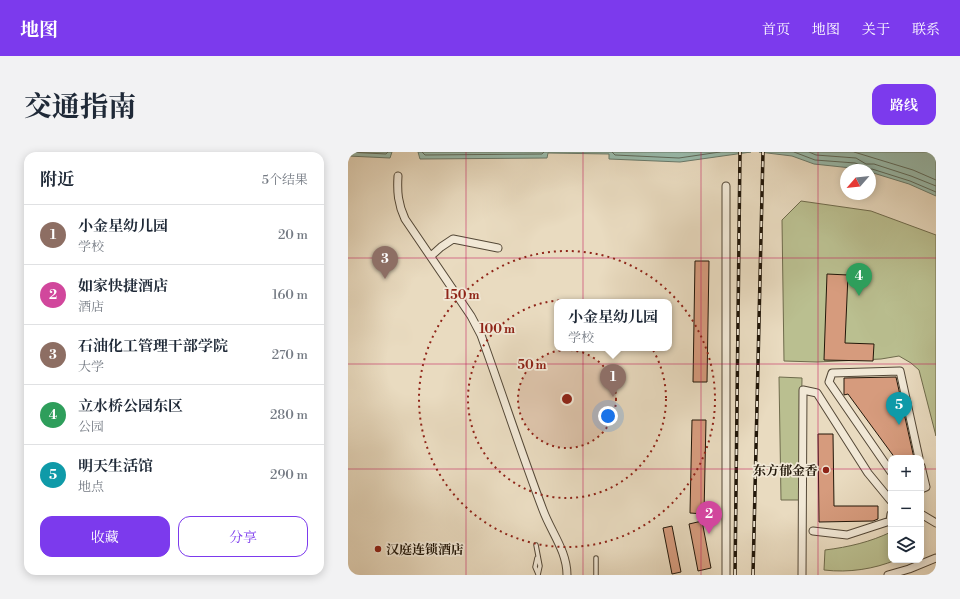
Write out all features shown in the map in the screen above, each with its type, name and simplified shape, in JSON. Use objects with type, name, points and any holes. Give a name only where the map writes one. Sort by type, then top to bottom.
[{"type":"street","points":[[398,176],[397,189],[399,206],[405,219],[471,316],[481,335],[543,510],[562,550],[567,566],[567,575]]},
{"type":"street","points":[[726,186],[726,575]]},
{"type":"street","points":[[431,256],[441,246],[453,239],[498,248]]},
{"type":"street","points":[[888,468],[829,382],[832,373],[900,371],[918,455]]},
{"type":"street","points":[[802,575],[803,390],[817,393],[868,473],[888,497]]},
{"type":"street","points":[[924,479],[926,487],[924,488]]},
{"type":"street","points":[[924,516],[936,523]]},
{"type":"street","points":[[813,531],[847,535],[888,522]]},
{"type":"street","points":[[888,575],[909,569],[936,558]]},
{"type":"lane","points":[[536,545],[537,557],[540,566],[538,574]]},
{"type":"lane","points":[[596,558],[596,575]]},
{"type":"shaded area","points":[[801,201],[871,211],[936,235],[936,436],[919,370],[899,356],[881,359],[817,362],[784,361],[782,220]]},
{"type":"shaded area","points":[[779,377],[802,378],[800,500],[781,500]]},
{"type":"shaded area","points":[[888,533],[888,563],[861,570],[824,570],[825,550],[859,544]]},
{"type":"water","points":[[348,152],[392,152],[390,158],[348,156]]},
{"type":"water","points":[[418,152],[751,152],[680,162],[609,159],[609,154],[548,153],[547,158],[420,159]]},
{"type":"water","points":[[759,152],[936,152],[936,196],[909,184],[876,174],[876,164],[840,164],[840,167],[814,164],[792,156]]},
{"type":"building","points":[[695,261],[709,261],[707,382],[693,382]]},
{"type":"building","points":[[827,274],[848,275],[845,343],[874,344],[873,361],[824,360]]},
{"type":"building","points":[[896,377],[913,455],[893,455],[848,394],[844,395],[844,378]]},
{"type":"building","points":[[692,420],[706,420],[704,514],[690,513]]},
{"type":"building","name":"东方郁金香","points":[[818,434],[833,434],[834,506],[878,506],[878,519],[873,521],[819,522]]},
{"type":"building","points":[[702,521],[711,568],[698,571],[689,524]]},
{"type":"building","points":[[672,526],[681,572],[672,574],[663,528]]},
{"type":"railway","points":[[735,575],[740,152]]},
{"type":"railway","points":[[753,575],[763,152]]},
{"type":"place","name":"石油化工管理干部学院","points":[[385,279]]},
{"type":"place","name":"立水桥公园东区","points":[[859,296]]},
{"type":"place","name":"小金星幼儿园","points":[[613,397]]},
{"type":"place","name":"明天生活馆","points":[[899,425]]},
{"type":"place","name":"东方郁金香","points":[[826,470]]},
{"type":"place","name":"如家快捷酒店","points":[[709,534]]},
{"type":"place","name":"汉庭连锁酒店","points":[[378,549]]}]
